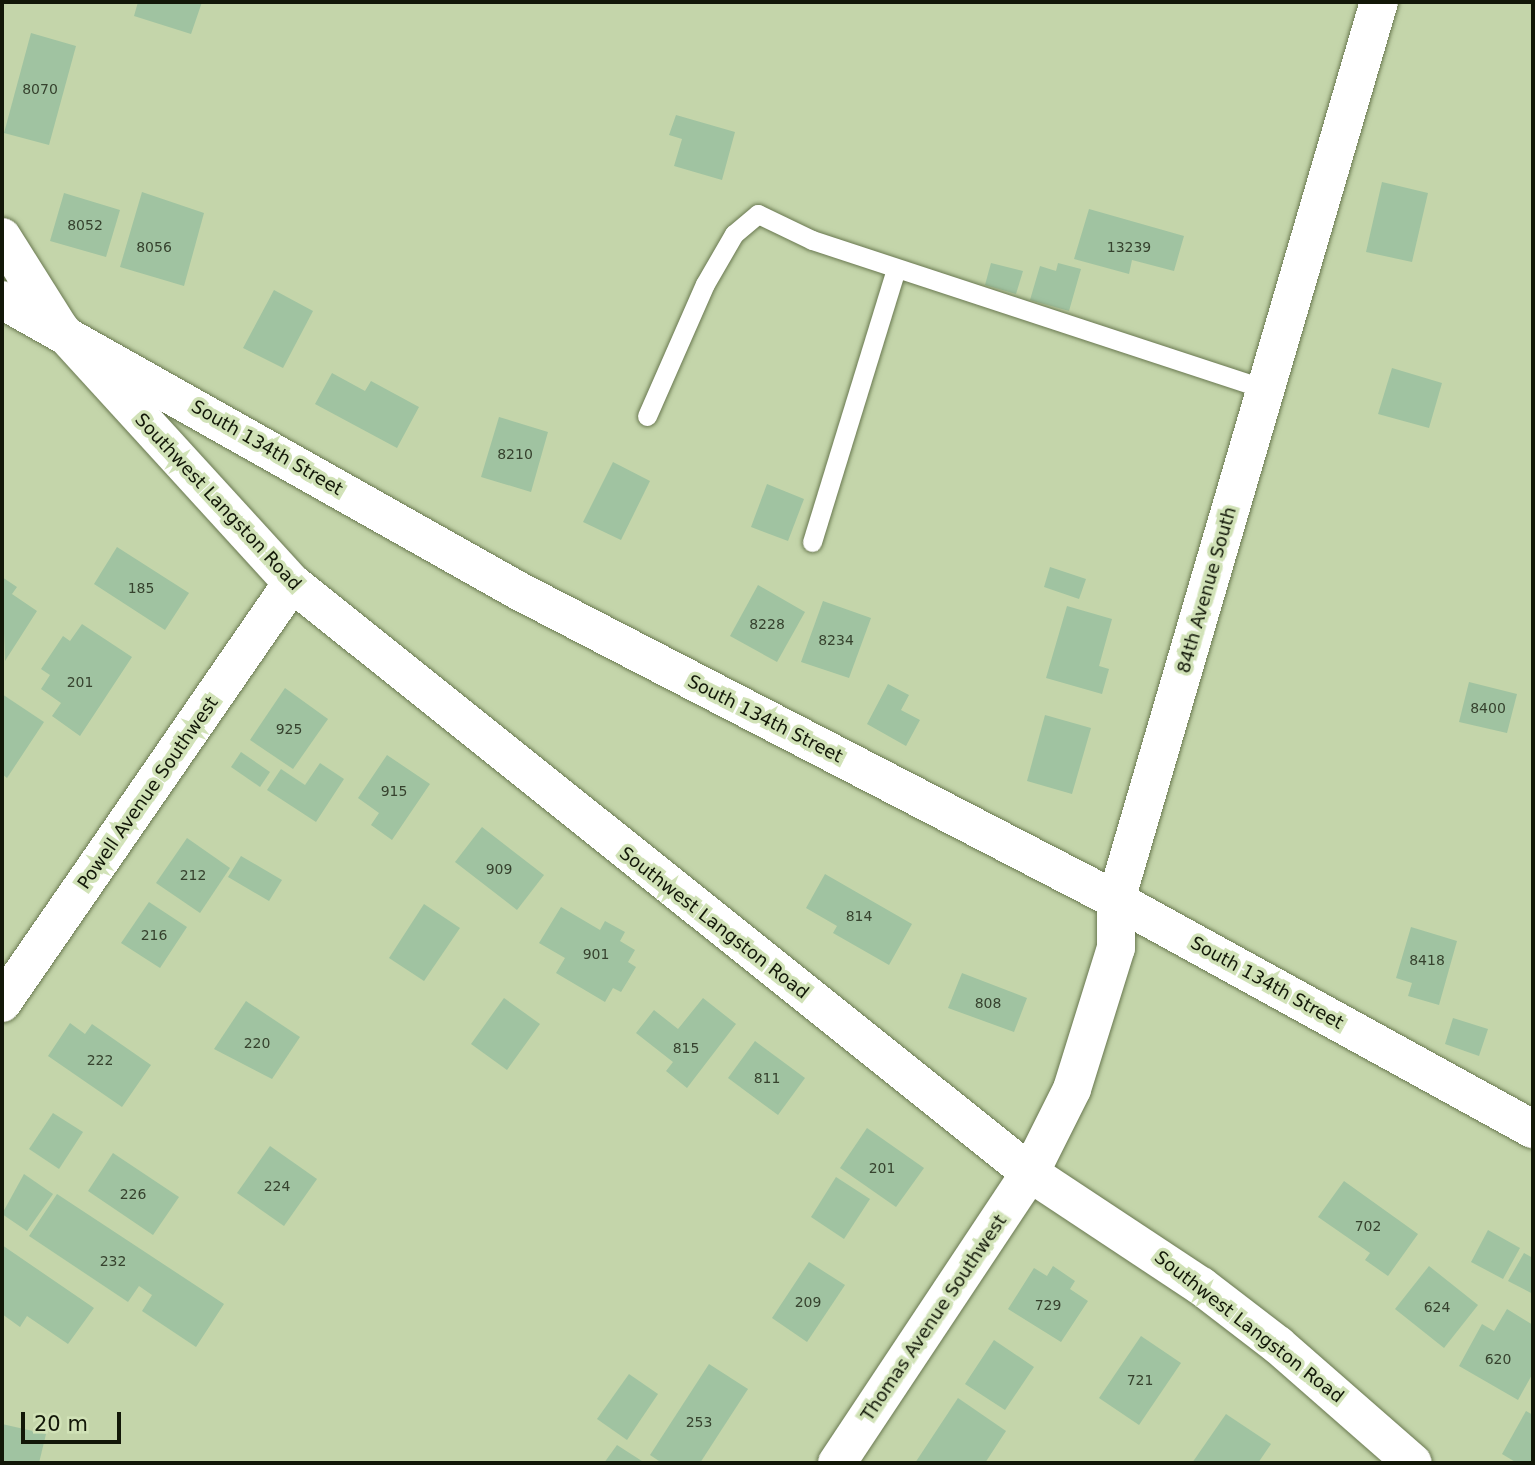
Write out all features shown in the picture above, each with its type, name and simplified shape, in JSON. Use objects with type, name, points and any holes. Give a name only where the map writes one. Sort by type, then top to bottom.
[{"type":"street","name":"84th Avenue South","points":[[1030,1173],[1072,1089],[1103,1002],[1116,948],[1116,900],[1379,2]]},
{"type":"street","points":[[2,237],[60,329]]},
{"type":"street","name":"South 134th Street","points":[[2,300],[60,329],[517,590],[1116,900],[1533,1129]]},
{"type":"street","name":"Southwest Langston Road","points":[[60,329],[292,583],[1030,1173],[1201,1286],[1413,1463]]},
{"type":"street","name":"Powell Avenue Southwest","points":[[2,1003],[292,583]]},
{"type":"street","name":"Thomas Avenue Southwest","points":[[837,1463],[1030,1173]]},
{"type":"lane","points":[[647,416],[705,284],[734,234],[758,214],[896,269],[1265,389]]},
{"type":"lane","points":[[812,542],[896,269]]},
{"type":"building","points":[[138,2],[202,2],[191,34],[134,16]]},
{"type":"building","points":[[31,33],[76,46],[49,145],[4,133]]},
{"type":"building","points":[[676,115],[735,132],[722,180],[674,166],[682,139],[669,135]]},
{"type":"building","points":[[1382,182],[1428,193],[1412,262],[1366,252]]},
{"type":"building","points":[[142,192],[204,213],[184,286],[120,267]]},
{"type":"building","points":[[64,193],[120,210],[106,257],[50,241]]},
{"type":"building","points":[[1089,209],[1184,236],[1174,271],[1132,260],[1129,274],[1074,259]]},
{"type":"building","points":[[991,263],[1023,271],[1016,294],[985,285]]},
{"type":"building","points":[[1058,263],[1081,269],[1069,311],[1030,300],[1040,266],[1056,271]]},
{"type":"building","points":[[274,290],[313,311],[283,368],[243,348]]},
{"type":"building","points":[[1392,368],[1442,383],[1429,428],[1378,414]]},
{"type":"building","points":[[332,373],[365,391],[371,381],[419,407],[397,448],[315,404]]},
{"type":"building","points":[[499,417],[548,432],[531,492],[481,477]]},
{"type":"building","points":[[613,462],[650,481],[621,540],[583,522]]},
{"type":"building","points":[[767,484],[804,499],[788,541],[751,527]]},
{"type":"building","points":[[117,547],[189,593],[165,630],[94,584]]},
{"type":"building","points":[[1050,567],[1086,579],[1079,599],[1044,587]]},
{"type":"building","points":[[2,577],[17,587],[12,594],[37,611],[5,661]]},
{"type":"building","points":[[758,585],[805,612],[777,662],[730,636]]},
{"type":"building","points":[[823,601],[871,618],[849,678],[801,662]]},
{"type":"building","points":[[1067,606],[1112,619],[1099,666],[1109,669],[1102,694],[1046,678]]},
{"type":"building","points":[[82,624],[132,657],[80,736],[52,716],[61,703],[41,689],[50,675],[41,669],[63,636],[70,641]]},
{"type":"building","points":[[1469,682],[1517,694],[1507,733],[1459,722]]},
{"type":"building","points":[[888,684],[909,695],[901,710],[920,720],[906,746],[867,724]]},
{"type":"building","points":[[285,688],[328,719],[293,769],[250,740]]},
{"type":"building","points":[[2,694],[44,722],[7,778],[2,774]]},
{"type":"building","points":[[1045,715],[1091,728],[1072,794],[1027,781]]},
{"type":"building","points":[[241,752],[270,772],[260,787],[231,767]]},
{"type":"building","points":[[387,755],[430,784],[392,840],[371,825],[379,813],[358,798]]},
{"type":"building","points":[[320,763],[344,779],[316,822],[267,790],[281,769],[305,785]]},
{"type":"building","points":[[482,827],[544,875],[517,910],[455,862]]},
{"type":"building","points":[[187,838],[230,868],[200,913],[156,883]]},
{"type":"building","points":[[241,856],[282,880],[269,901],[228,877]]},
{"type":"building","points":[[825,874],[912,924],[889,965],[833,933],[837,926],[806,908]]},
{"type":"building","points":[[149,902],[187,927],[160,968],[121,943]]},
{"type":"building","points":[[424,904],[460,928],[424,981],[389,958]]},
{"type":"building","points":[[561,907],[600,930],[605,921],[625,932],[620,941],[635,950],[628,962],[636,967],[621,992],[613,988],[605,1002],[556,973],[565,958],[539,943]]},
{"type":"building","points":[[1411,927],[1457,941],[1439,1005],[1408,996],[1412,983],[1396,978]]},
{"type":"building","points":[[962,973],[1027,998],[1014,1032],[948,1008]]},
{"type":"building","points":[[504,998],[540,1024],[507,1070],[471,1044]]},
{"type":"building","points":[[703,998],[736,1024],[687,1088],[666,1071],[673,1062],[636,1033],[654,1010],[678,1029]]},
{"type":"building","points":[[246,1001],[300,1037],[272,1079],[214,1049]]},
{"type":"building","points":[[1453,1018],[1488,1029],[1479,1056],[1445,1044]]},
{"type":"building","points":[[70,1023],[85,1034],[92,1024],[151,1065],[122,1107],[48,1056]]},
{"type":"building","points":[[755,1041],[805,1078],[778,1115],[728,1078]]},
{"type":"building","points":[[53,1113],[83,1132],[59,1169],[29,1149]]},
{"type":"building","points":[[867,1128],[924,1168],[896,1207],[840,1168]]},
{"type":"building","points":[[270,1146],[317,1179],[284,1226],[237,1193]]},
{"type":"building","points":[[113,1153],[179,1197],[153,1235],[88,1191]]},
{"type":"building","points":[[24,1174],[53,1194],[27,1231],[2,1214]]},
{"type":"building","points":[[836,1177],[870,1199],[844,1239],[811,1217]]},
{"type":"building","points":[[1344,1181],[1418,1234],[1388,1276],[1365,1260],[1370,1253],[1318,1217]]},
{"type":"building","points":[[57,1194],[224,1304],[196,1347],[142,1311],[152,1295],[139,1286],[128,1302],[29,1236]]},
{"type":"building","points":[[1488,1230],[1520,1248],[1503,1279],[1471,1262]]},
{"type":"building","points":[[2,1245],[94,1308],[68,1344],[27,1316],[20,1327],[2,1314]]},
{"type":"building","points":[[1524,1253],[1533,1258],[1533,1294],[1508,1281]]},
{"type":"building","points":[[809,1262],[845,1285],[807,1342],[772,1318]]},
{"type":"building","points":[[1053,1266],[1075,1281],[1070,1289],[1088,1301],[1061,1342],[1008,1309],[1034,1268],[1047,1276]]},
{"type":"building","points":[[1429,1266],[1478,1305],[1444,1348],[1395,1309]]},
{"type":"building","points":[[1507,1309],[1533,1325],[1533,1373],[1518,1400],[1459,1366],[1482,1324],[1494,1331]]},
{"type":"building","points":[[1141,1336],[1181,1363],[1139,1425],[1099,1398]]},
{"type":"building","points":[[994,1340],[1034,1367],[1005,1410],[965,1384]]},
{"type":"building","points":[[709,1364],[748,1389],[700,1463],[662,1463],[650,1455]]},
{"type":"building","points":[[629,1374],[658,1394],[627,1440],[597,1419]]},
{"type":"building","points":[[958,1398],[1006,1431],[985,1463],[915,1463]]},
{"type":"building","points":[[1526,1411],[1533,1415],[1533,1463],[1517,1463],[1502,1454]]},
{"type":"building","points":[[1226,1414],[1271,1444],[1258,1463],[1192,1463]]},
{"type":"building","points":[[2,1424],[46,1434],[39,1463],[2,1463]]},
{"type":"building","points":[[617,1445],[645,1463],[604,1463]]}]
